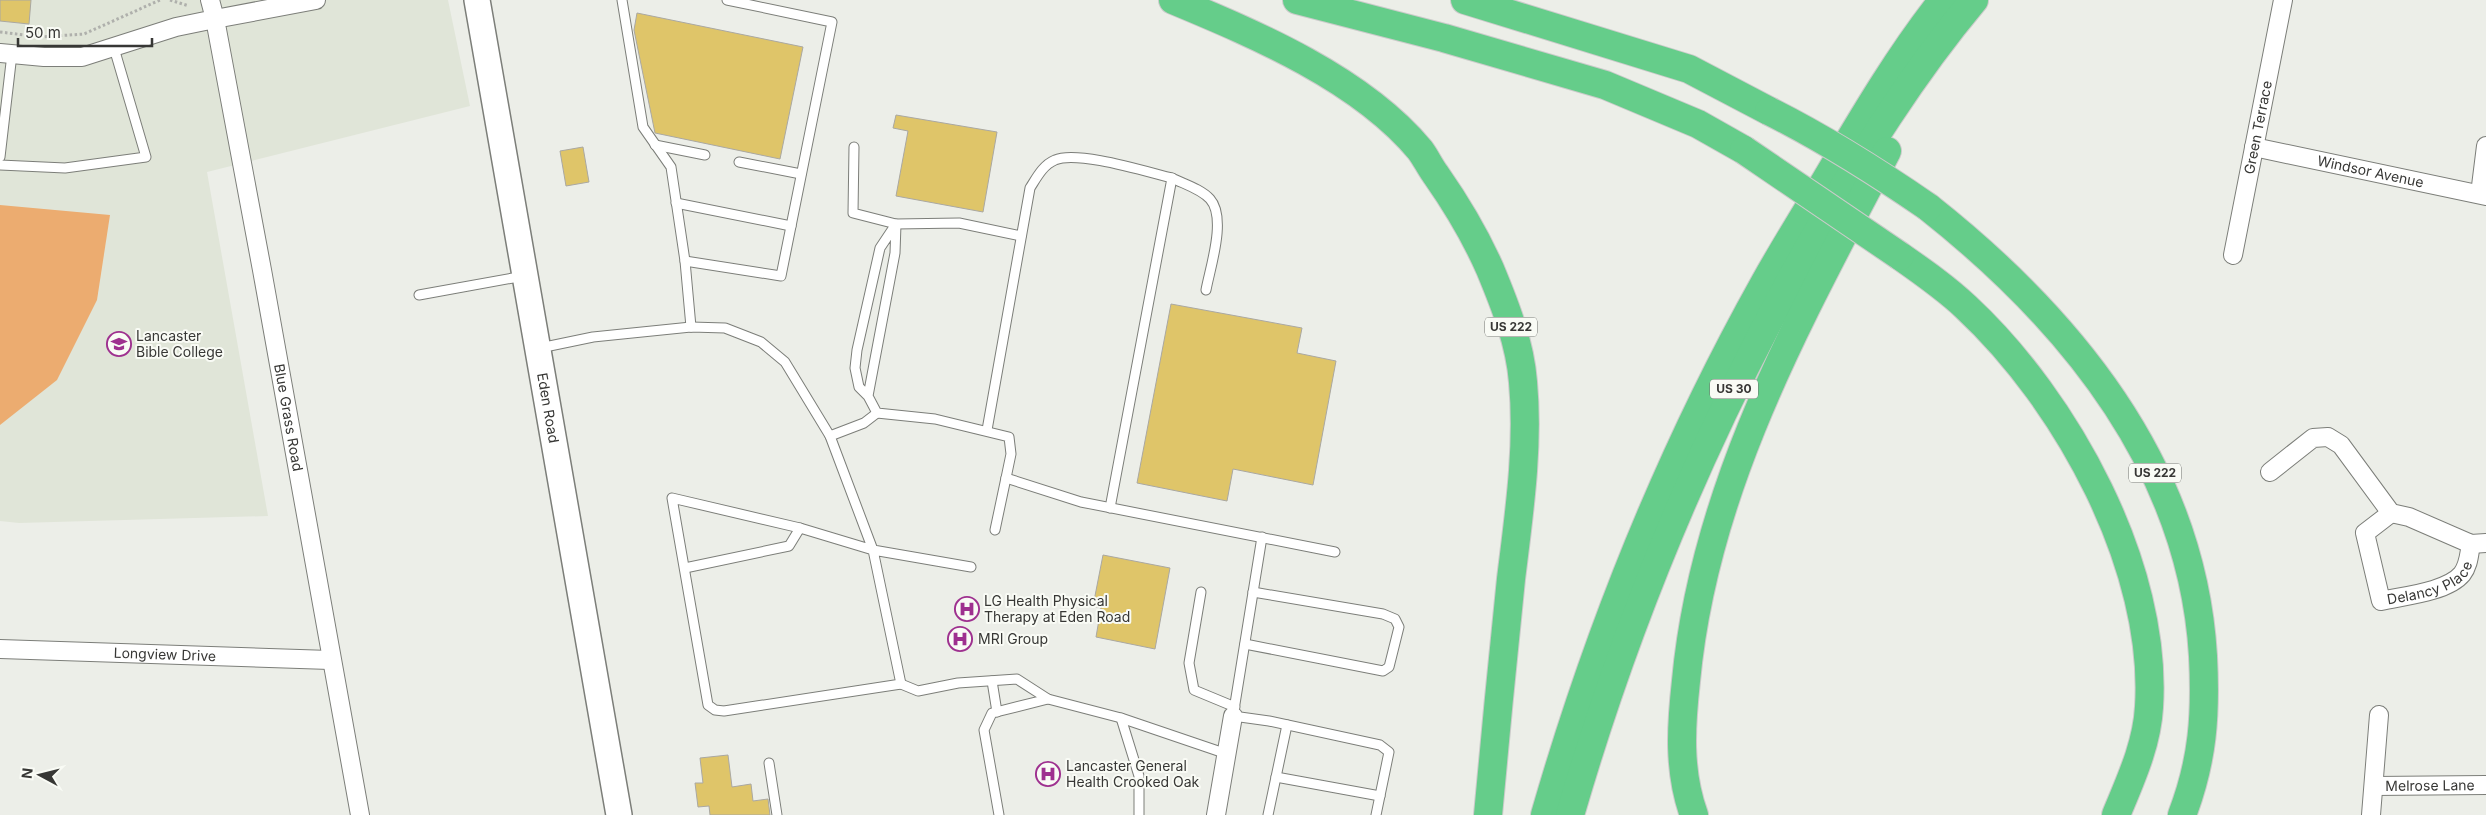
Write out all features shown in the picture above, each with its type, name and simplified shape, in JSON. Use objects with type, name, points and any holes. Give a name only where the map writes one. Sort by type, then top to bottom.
[{"type":"highway","name":"US 222","points":[[1173,0],[1277,45],[1348,88],[1400,131],[1420,151],[1452,197],[1477,239],[1506,306],[1523,381],[1525,428],[1520,504],[1498,703],[1488,815]]},
{"type":"highway","points":[[1297,0],[1444,38],[1605,85],[1698,124],[1744,150],[1900,256],[1966,306],[1997,338],[2051,408],[2072,439],[2115,523],[2136,582],[2150,663],[2149,709],[2143,744],[2116,815]]},
{"type":"highway","name":"US 222","points":[[1465,0],[1689,69],[1800,127],[1868,166],[1962,234],[2024,293],[2061,332],[2118,405],[2156,474],[2186,557],[2202,635],[2206,699],[2203,741],[2192,788],[2182,815]]},
{"type":"highway","name":"US 30","points":[[1545,815],[1607,626],[1638,547],[1686,439],[1765,282],[1875,99],[1943,0]]},
{"type":"highway","name":"US 30","points":[[1570,815],[1609,691],[1640,607],[1682,504],[1737,383],[1780,297],[1840,192],[1935,46],[1974,0]]},
{"type":"highway","points":[[1694,815],[1684,779],[1681,732],[1694,612],[1719,512],[1752,425],[1806,306],[1895,138],[1931,76],[1982,0]]},
{"type":"street","name":"Blue Grass Road","points":[[210,0],[262,270],[330,660],[360,815]]},
{"type":"street","points":[[6,54],[82,57],[176,28],[316,0]]},
{"type":"street","name":"Eden Road","points":[[478,0],[540,348],[619,815]]},
{"type":"street","name":"Green Terrace","points":[[2233,255],[2283,0]]},
{"type":"street","points":[[2483,195],[2486,146]]},
{"type":"street","name":"Windsor Avenue","points":[[2254,147],[2483,195]]},
{"type":"street","points":[[2270,472],[2314,438],[2328,437],[2341,445],[2390,513]]},
{"type":"street","name":"Delancy Place","points":[[2390,513],[2409,517],[2478,543],[2462,574],[2442,588],[2381,601],[2365,533],[2390,513]]},
{"type":"street","name":"Longview Drive","points":[[0,649],[330,660]]},
{"type":"street","points":[[1216,815],[1234,712]]},
{"type":"street","points":[[2372,815],[2379,715]]},
{"type":"street","name":"Melrose Lane","points":[[2374,786],[2486,785]]},
{"type":"lane","points":[[622,0],[643,127],[671,167],[685,261],[691,327]]},
{"type":"lane","points":[[685,261],[781,276],[832,22],[727,0]]},
{"type":"lane","points":[[0,165],[65,168],[146,157],[114,48]]},
{"type":"lane","points":[[0,157],[6,54]]},
{"type":"lane","points":[[655,146],[705,155]]},
{"type":"lane","points":[[854,147],[851,211],[868,218],[896,224],[959,223],[1021,236]]},
{"type":"lane","points":[[987,430],[1030,188],[1040,170],[1055,160],[1073,156],[1172,178],[1210,200],[1216,215],[1217,236],[1206,290]]},
{"type":"lane","points":[[740,162],[801,174]]},
{"type":"lane","points":[[1110,508],[1172,178]]},
{"type":"lane","points":[[676,203],[791,226]]},
{"type":"lane","points":[[877,412],[868,396],[859,387],[855,368],[857,350],[880,248],[896,224]]},
{"type":"lane","points":[[868,396],[895,253],[896,224]]},
{"type":"lane","points":[[419,295],[526,275]]},
{"type":"lane","points":[[540,348],[593,337],[691,327],[725,328],[761,342],[785,362],[830,436],[872,550],[901,684]]},
{"type":"lane","points":[[830,436],[864,423],[877,412],[935,420],[987,430],[1009,437],[1011,454],[995,530]]},
{"type":"lane","points":[[1006,478],[1081,502],[1335,552]]},
{"type":"lane","points":[[971,568],[872,550],[800,528],[672,498],[708,704],[715,710],[724,711],[901,684],[918,691],[958,683],[1017,679],[1048,699],[1121,718],[1227,754]]},
{"type":"lane","points":[[685,568],[789,546],[800,528]]},
{"type":"lane","points":[[1234,712],[1262,537]]},
{"type":"lane","points":[[1201,592],[1189,663],[1194,690],[1234,712],[1380,745],[1388,752],[1376,815]]},
{"type":"lane","points":[[1245,644],[1383,671],[1389,668],[1399,627],[1395,619],[1383,614],[1253,592]]},
{"type":"lane","points":[[992,681],[997,712]]},
{"type":"lane","points":[[999,815],[984,730],[992,713],[1048,699]]},
{"type":"lane","points":[[1121,718],[1139,776],[1139,815]]},
{"type":"lane","points":[[1268,815],[1287,725]]},
{"type":"lane","points":[[769,762],[778,815]]},
{"type":"lane","points":[[1276,776],[1380,796]]},
{"type":"path","points":[[0,32],[41,37],[84,34],[160,0]]},
{"type":"shaded area","name":"Lancaster Bible College","points":[[0,0],[448,0],[470,106],[207,172],[268,516],[19,523],[0,521]]},
{"type":"shaded area","points":[[0,205],[110,215],[97,300],[57,380],[0,425]]},
{"type":"building","points":[[0,0],[31,0],[29,24],[0,21]]},
{"type":"building","points":[[637,13],[803,47],[780,159],[655,133],[634,30]]},
{"type":"building","points":[[896,115],[997,132],[983,212],[896,196],[908,131],[893,128]]},
{"type":"building","points":[[583,147],[589,182],[566,186],[560,151]]},
{"type":"building","points":[[1171,304],[1302,328],[1297,353],[1336,361],[1313,485],[1233,469],[1227,501],[1137,483]]},
{"type":"building","points":[[1103,555],[1170,568],[1155,649],[1096,637],[1101,608],[1093,606]]},
{"type":"building","points":[[728,755],[732,787],[751,784],[753,801],[768,799],[770,815],[710,815],[709,806],[698,807],[695,783],[703,783],[700,758]]},
{"type":"place","name":"Lancaster Bible College","points":[[119,344]]},
{"type":"place","name":"LG Health Physical Therapy at Eden Road","points":[[967,609]]},
{"type":"place","name":"MRI Group","points":[[960,639]]},
{"type":"place","name":"Lancaster General Health Crooked Oak","points":[[1048,774]]}]
